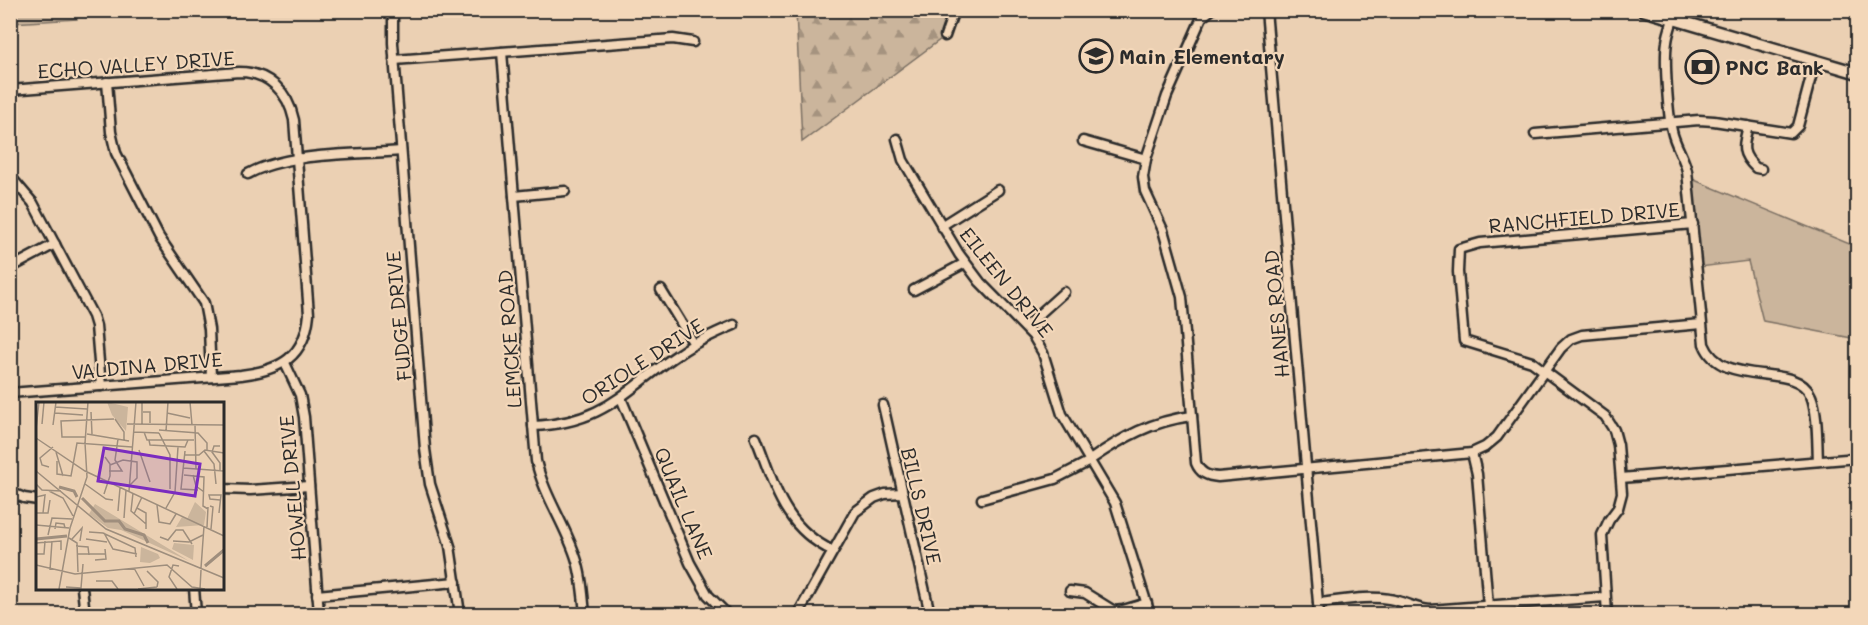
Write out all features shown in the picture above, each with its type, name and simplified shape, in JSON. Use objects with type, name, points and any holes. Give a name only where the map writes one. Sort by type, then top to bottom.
[{"type":"main road","points":[[1643,10],[1675,16],[1815,62],[1857,73]]},
{"type":"street","name":"FUDGE DRIVE","points":[[393,10],[394,60],[427,465],[430,484],[450,546],[460,615]]},
{"type":"street","points":[[945,36],[954,10]]},
{"type":"street","points":[[1211,10],[1202,18],[1176,76],[1146,159],[1143,177],[1145,191],[1163,230],[1182,297],[1197,467],[1202,472],[1218,477],[1472,453],[1485,447],[1497,437],[1563,345],[1578,336],[1701,324]]},
{"type":"street","name":"HANES ROAD","points":[[1266,10],[1319,615]]},
{"type":"street","points":[[1675,16],[1667,40],[1666,53],[1671,122],[1673,136],[1687,171],[1701,324],[1706,348],[1711,357],[1722,365],[1794,381],[1807,389],[1814,404],[1818,461]]},
{"type":"street","points":[[394,60],[673,39],[693,42]]},
{"type":"street","name":"LEMCKE ROAD","points":[[502,52],[532,426],[537,461],[544,488],[577,561],[585,615]]},
{"type":"street","points":[[1535,134],[1671,122],[1714,121],[1786,134],[1795,131],[1798,126],[1815,62]]},
{"type":"street","name":"ECHO VALLEY DRIVE","points":[[10,90],[250,72],[264,77],[282,91],[291,106],[297,159]]},
{"type":"street","points":[[107,82],[111,132],[116,153],[159,237],[204,303],[209,329],[211,376]]},
{"type":"street","points":[[1748,126],[1743,145],[1744,154],[1756,168],[1761,169]]},
{"type":"street","name":"EILEEN DRIVE","points":[[897,139],[903,160],[965,263],[980,282],[1033,336],[1043,353],[1062,414],[1115,503],[1150,615]]},
{"type":"street","points":[[1083,141],[1146,159]]},
{"type":"street","points":[[248,174],[269,164],[297,159],[401,151]]},
{"type":"street","points":[[285,363],[294,355],[303,340],[308,327],[309,314],[297,159]]},
{"type":"street","points":[[10,176],[30,198],[93,316],[99,348],[101,386]]},
{"type":"street","points":[[941,226],[998,190]]},
{"type":"street","points":[[514,195],[565,191]]},
{"type":"street","name":"RANCHFIELD DRIVE","points":[[1545,371],[1532,362],[1464,341],[1458,272],[1459,249],[1477,244],[1692,224]]},
{"type":"street","points":[[10,268],[55,244]]},
{"type":"street","points":[[914,290],[965,263]]},
{"type":"street","points":[[661,290],[694,344]]},
{"type":"street","points":[[1025,327],[1064,292]]},
{"type":"street","name":"ORIOLE DRIVE","points":[[532,426],[580,419],[600,411],[694,344],[734,325]]},
{"type":"street","name":"VALDINA DRIVE","points":[[10,393],[250,374],[285,363]]},
{"type":"street","name":"HOWELL DRIVE","points":[[285,363],[302,402],[319,615]]},
{"type":"street","points":[[1545,371],[1605,416],[1617,440],[1621,478],[1620,503],[1602,535],[1606,615]]},
{"type":"street","name":"QUAIL LANE","points":[[621,398],[690,563],[708,595],[727,615]]},
{"type":"street","name":"BILLS DRIVE","points":[[883,405],[930,615]]},
{"type":"street","points":[[982,499],[1055,479],[1135,431],[1164,421],[1192,416]]},
{"type":"street","points":[[756,438],[790,517],[807,537],[832,552]]},
{"type":"street","points":[[1472,453],[1477,474],[1488,606]]},
{"type":"street","points":[[1621,478],[1857,458]]},
{"type":"street","points":[[224,489],[250,490],[309,486]]},
{"type":"street","points":[[798,615],[851,518],[859,508],[880,496],[902,493]]},
{"type":"street","points":[[11,494],[36,500]]},
{"type":"street","points":[[317,595],[456,582]]},
{"type":"street","points":[[82,589],[85,615]]},
{"type":"street","points":[[194,589],[196,615]]},
{"type":"street","points":[[1070,591],[1085,593],[1114,610],[1124,610],[1147,603]]},
{"type":"street","points":[[1318,603],[1380,598],[1426,610],[1605,597]]},
{"type":"green space","points":[[11,10],[77,11],[77,19],[11,23]]},
{"type":"green space","points":[[796,11],[954,11],[945,36],[802,142]]},
{"type":"green space","points":[[1692,179],[1852,245],[1857,297],[1857,339],[1763,321],[1748,261],[1700,267]]},
{"type":"place","name":"Main Elementary","points":[[1096,56]]},
{"type":"place","name":"PNC Bank","points":[[1702,67]]}]
